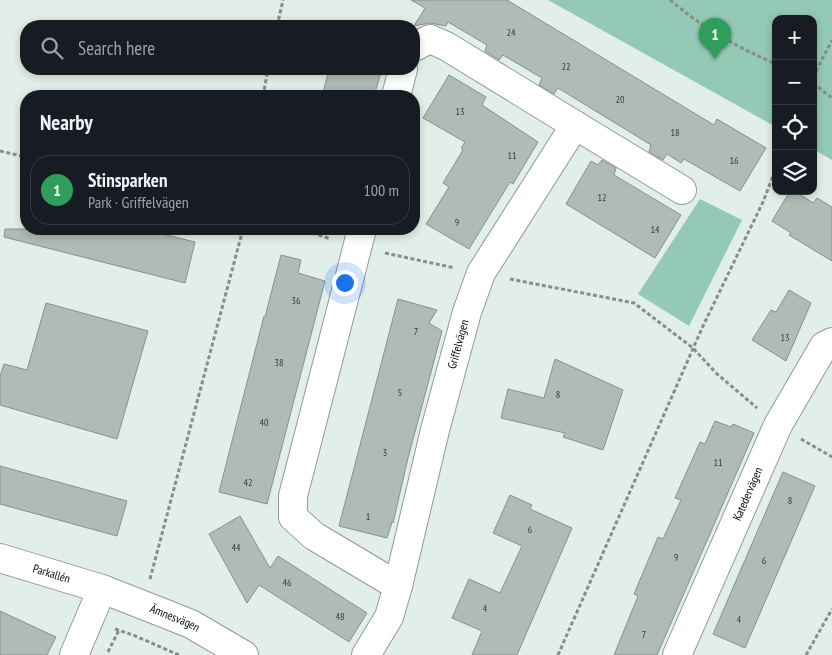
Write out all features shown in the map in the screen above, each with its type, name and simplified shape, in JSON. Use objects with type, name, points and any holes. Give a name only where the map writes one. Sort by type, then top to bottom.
[{"type":"street","points":[[420,44],[430,39],[446,46],[682,190]]},
{"type":"street","points":[[398,90],[401,75]]},
{"type":"street","name":"Griffelvägen","points":[[366,655],[389,617],[435,430],[467,312],[481,273],[575,125]]},
{"type":"street","points":[[360,238],[293,496],[293,516],[314,536],[398,586]]},
{"type":"street","name":"Katedervägen","points":[[677,655],[778,425],[824,346],[832,342]]},
{"type":"street","name":"Parkallén","points":[[0,558],[102,589]]},
{"type":"street","points":[[74,655],[102,589]]},
{"type":"street","name":"Ämnesvägen","points":[[102,589],[190,624],[244,655]]},
{"type":"path","points":[[278,20],[283,0]]},
{"type":"path","points":[[670,0],[692,18],[751,53],[772,62]]},
{"type":"path","points":[[817,69],[832,40]]},
{"type":"path","points":[[264,90],[267,75]]},
{"type":"path","points":[[817,86],[832,98]]},
{"type":"path","points":[[0,151],[20,156]]},
{"type":"path","points":[[558,655],[693,348],[763,202],[772,178]]},
{"type":"path","points":[[179,655],[133,635],[144,605],[241,235]]},
{"type":"path","points":[[340,235],[360,238],[481,273],[634,302],[693,348],[716,373],[778,425],[832,457]]},
{"type":"path","points":[[806,655],[832,609]]},
{"type":"path","points":[[107,655],[118,630]]},
{"type":"green space","points":[[548,0],[832,0],[832,160],[817,151],[817,15],[772,15],[772,125]]},
{"type":"green space","points":[[700,199],[742,220],[689,326],[638,294]]},
{"type":"building","points":[[411,0],[507,0],[714,125],[717,119],[766,148],[740,191],[684,159],[681,163],[667,154],[663,160],[649,152],[651,145],[558,88],[554,94],[539,85],[542,78],[503,55],[499,60],[485,51],[487,45],[448,22],[446,26],[430,23],[420,25],[420,20],[418,20],[425,8]]},
{"type":"building","points":[[328,75],[380,75],[376,90],[324,90]]},
{"type":"building","points":[[449,75],[486,97],[482,105],[538,142],[513,184],[510,182],[469,249],[426,224],[449,187],[443,183],[463,150],[461,148],[465,142],[423,118]]},
{"type":"building","points":[[602,160],[616,168],[614,175],[681,215],[655,258],[566,204],[591,161],[598,165]]},
{"type":"building","points":[[788,195],[801,195],[813,203],[817,198],[832,207],[832,261],[789,235],[791,233],[772,221]]},
{"type":"building","points":[[5,229],[20,229],[20,235],[166,235],[195,242],[185,283],[4,237]]},
{"type":"building","points":[[281,255],[301,260],[298,273],[325,281],[267,504],[219,492]]},
{"type":"building","points":[[789,290],[811,303],[786,361],[752,340],[771,310],[776,312]]},
{"type":"building","points":[[398,299],[437,310],[429,323],[442,331],[408,458],[393,523],[387,538],[339,526]]},
{"type":"building","points":[[46,303],[148,331],[117,439],[0,405],[0,376],[4,364],[27,370]]},
{"type":"building","points":[[555,359],[623,390],[603,450],[563,437],[565,433],[501,418],[508,389],[544,398]]},
{"type":"building","points":[[715,421],[731,427],[733,424],[754,433],[657,655],[614,655],[638,596],[634,594],[658,537],[663,539],[681,500],[675,498],[700,442],[705,444]]},
{"type":"building","points":[[0,466],[127,501],[117,536],[0,504]]},
{"type":"building","points":[[783,472],[815,486],[745,648],[713,634]]},
{"type":"building","points":[[510,495],[532,505],[530,509],[572,528],[517,655],[472,655],[482,631],[452,618],[469,579],[500,593],[522,546],[493,533]]},
{"type":"building","points":[[240,516],[270,568],[278,556],[367,613],[349,642],[259,585],[247,603],[209,534]]},
{"type":"building","points":[[0,611],[56,637],[47,655],[0,655]]},
{"type":"place","name":"Stinsparken","points":[[715,59]]}]
